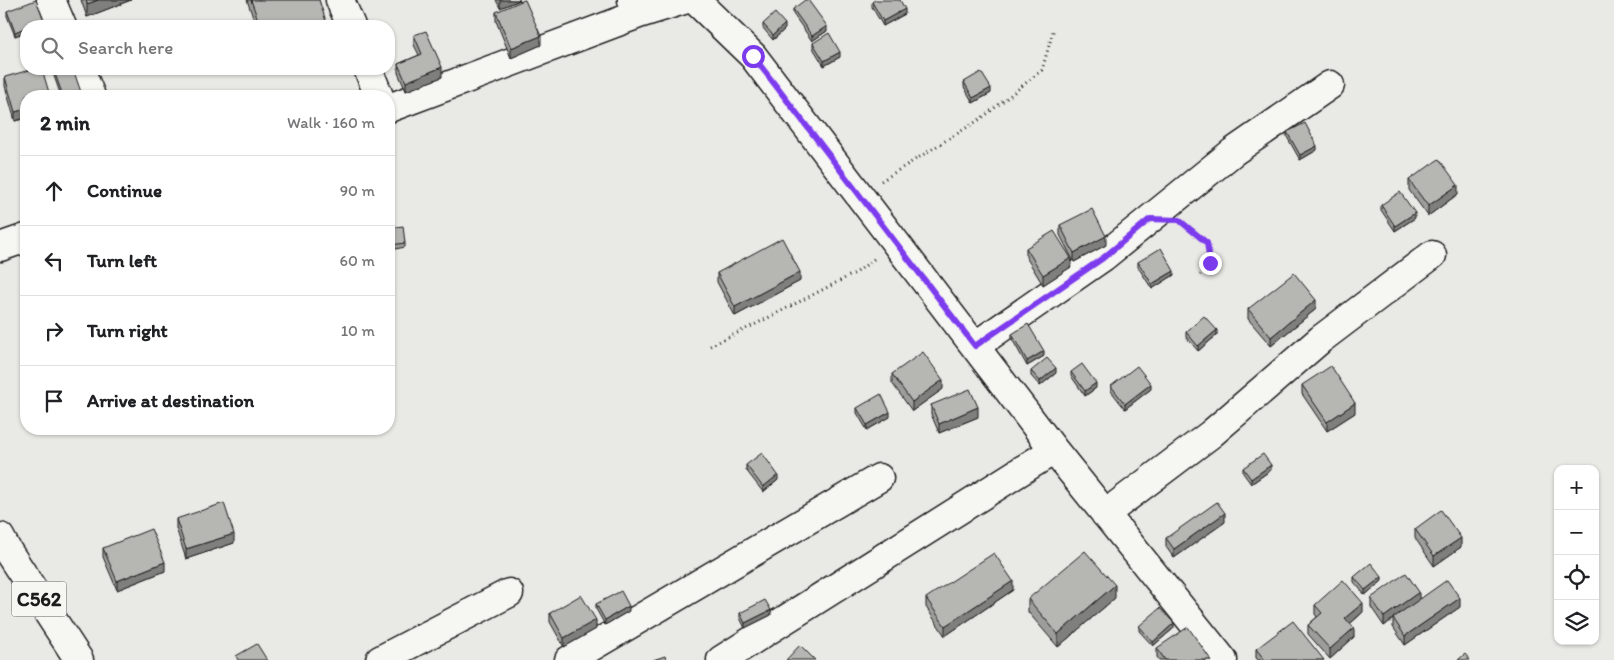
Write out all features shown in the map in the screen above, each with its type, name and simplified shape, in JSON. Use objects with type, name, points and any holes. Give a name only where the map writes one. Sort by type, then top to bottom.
[{"type":"street","points":[[52,0],[60,20]]},
{"type":"street","points":[[340,0],[348,20]]},
{"type":"street","points":[[395,106],[636,7],[684,0]]},
{"type":"street","points":[[695,0],[753,56],[1054,450],[1223,660]]},
{"type":"street","points":[[82,75],[89,90]]},
{"type":"street","points":[[370,75],[377,90]]},
{"type":"street","points":[[975,346],[1103,258],[1233,152],[1330,85]]},
{"type":"street","points":[[0,247],[20,240]]},
{"type":"street","points":[[1105,514],[1211,434],[1321,339],[1432,255]]},
{"type":"street","points":[[721,660],[1054,450]]},
{"type":"street","points":[[569,660],[879,478]]},
{"type":"street","name":"C562","points":[[0,537],[79,660]]},
{"type":"street","points":[[380,660],[509,593]]},
{"type":"path","points":[[874,186],[982,118],[1042,70],[1054,28]]},
{"type":"path","points":[[1150,219],[1179,220],[1207,243],[1210,263],[1200,275]]},
{"type":"path","points":[[710,346],[857,272],[876,257]]},
{"type":"building","points":[[36,0],[44,20],[20,20],[20,30],[15,32],[7,11]]},
{"type":"building","points":[[86,0],[98,0],[87,4]]},
{"type":"building","points":[[251,0],[319,0],[326,20],[258,20]]},
{"type":"building","points":[[524,0],[541,36],[511,48],[496,12]]},
{"type":"building","points":[[805,0],[808,0],[827,26],[812,36],[793,9]]},
{"type":"building","points":[[875,0],[900,0],[905,9],[883,21],[872,2]]},
{"type":"building","points":[[775,13],[785,24],[773,35],[763,24]]},
{"type":"building","points":[[426,31],[442,67],[406,82],[398,64],[422,54],[414,35]]},
{"type":"building","points":[[829,33],[840,52],[824,61],[813,43]]},
{"type":"building","points":[[981,72],[991,88],[973,98],[964,82]]},
{"type":"building","points":[[20,73],[20,75],[44,75],[48,90],[20,90],[20,111],[15,112],[5,77]]},
{"type":"building","points":[[55,75],[75,75],[80,90],[61,90]]},
{"type":"building","points":[[1305,123],[1317,146],[1300,155],[1287,132]]},
{"type":"building","points":[[1439,159],[1458,185],[1428,206],[1409,180]]},
{"type":"building","points":[[1400,192],[1415,213],[1395,226],[1381,205]]},
{"type":"building","points":[[1092,209],[1106,236],[1074,253],[1060,225]]},
{"type":"building","points":[[403,226],[405,243],[395,244],[395,227]]},
{"type":"building","points":[[1054,231],[1071,258],[1043,275],[1026,248]]},
{"type":"building","points":[[782,238],[800,272],[735,307],[717,273]]},
{"type":"building","points":[[1161,248],[1174,271],[1152,284],[1138,262]]},
{"type":"building","points":[[1294,273],[1316,300],[1271,337],[1248,309]]},
{"type":"building","points":[[1204,316],[1217,330],[1198,346],[1186,332]]},
{"type":"building","points":[[1028,324],[1044,351],[1027,361],[1012,334]]},
{"type":"building","points":[[923,352],[943,380],[912,402],[892,374]]},
{"type":"building","points":[[1047,358],[1056,368],[1040,381],[1031,371]]},
{"type":"building","points":[[1082,364],[1096,383],[1085,391],[1071,372]]},
{"type":"building","points":[[1137,366],[1151,384],[1125,404],[1111,386]]},
{"type":"building","points":[[1331,366],[1355,403],[1327,422],[1302,385]]},
{"type":"building","points":[[970,389],[978,407],[939,424],[931,405]]},
{"type":"building","points":[[881,394],[890,412],[867,425],[857,408]]},
{"type":"building","points":[[762,453],[778,475],[763,487],[746,465]]},
{"type":"building","points":[[1263,454],[1271,465],[1251,479],[1243,468]]},
{"type":"building","points":[[1217,502],[1225,513],[1174,549],[1166,538]]},
{"type":"building","points":[[224,503],[234,534],[186,549],[176,519]]},
{"type":"building","points":[[1441,510],[1461,538],[1434,556],[1415,529]]},
{"type":"building","points":[[151,529],[165,562],[117,581],[103,548]]},
{"type":"building","points":[[1085,551],[1115,585],[1058,634],[1028,599]]},
{"type":"building","points":[[994,553],[1013,581],[945,626],[926,598]]},
{"type":"building","points":[[1371,563],[1382,577],[1365,590],[1354,577]]},
{"type":"building","points":[[1406,573],[1419,592],[1384,617],[1371,598]]},
{"type":"building","points":[[1343,580],[1363,603],[1345,618],[1354,628],[1330,649],[1308,625],[1322,613],[1315,605]]},
{"type":"building","points":[[1447,580],[1460,598],[1405,636],[1393,618]]},
{"type":"building","points":[[621,591],[629,606],[605,620],[596,604]]},
{"type":"building","points":[[581,595],[596,620],[564,638],[550,613]]},
{"type":"building","points":[[765,600],[771,610],[745,623],[740,613]]},
{"type":"building","points":[[1160,608],[1174,623],[1153,642],[1139,626]]},
{"type":"building","points":[[1293,621],[1324,660],[1265,660],[1256,649]]},
{"type":"building","points":[[1188,627],[1211,660],[1165,660],[1157,648]]},
{"type":"building","points":[[257,644],[267,660],[238,660],[236,656]]},
{"type":"building","points":[[800,645],[815,660],[786,660]]},
{"type":"building","points":[[1465,654],[1470,660],[1458,660]]},
{"type":"building","points":[[665,656],[666,660],[653,660]]},
{"type":"route","points":[[753,56],[975,346],[1103,258],[1150,219],[1179,220],[1207,243],[1210,263]]}]
